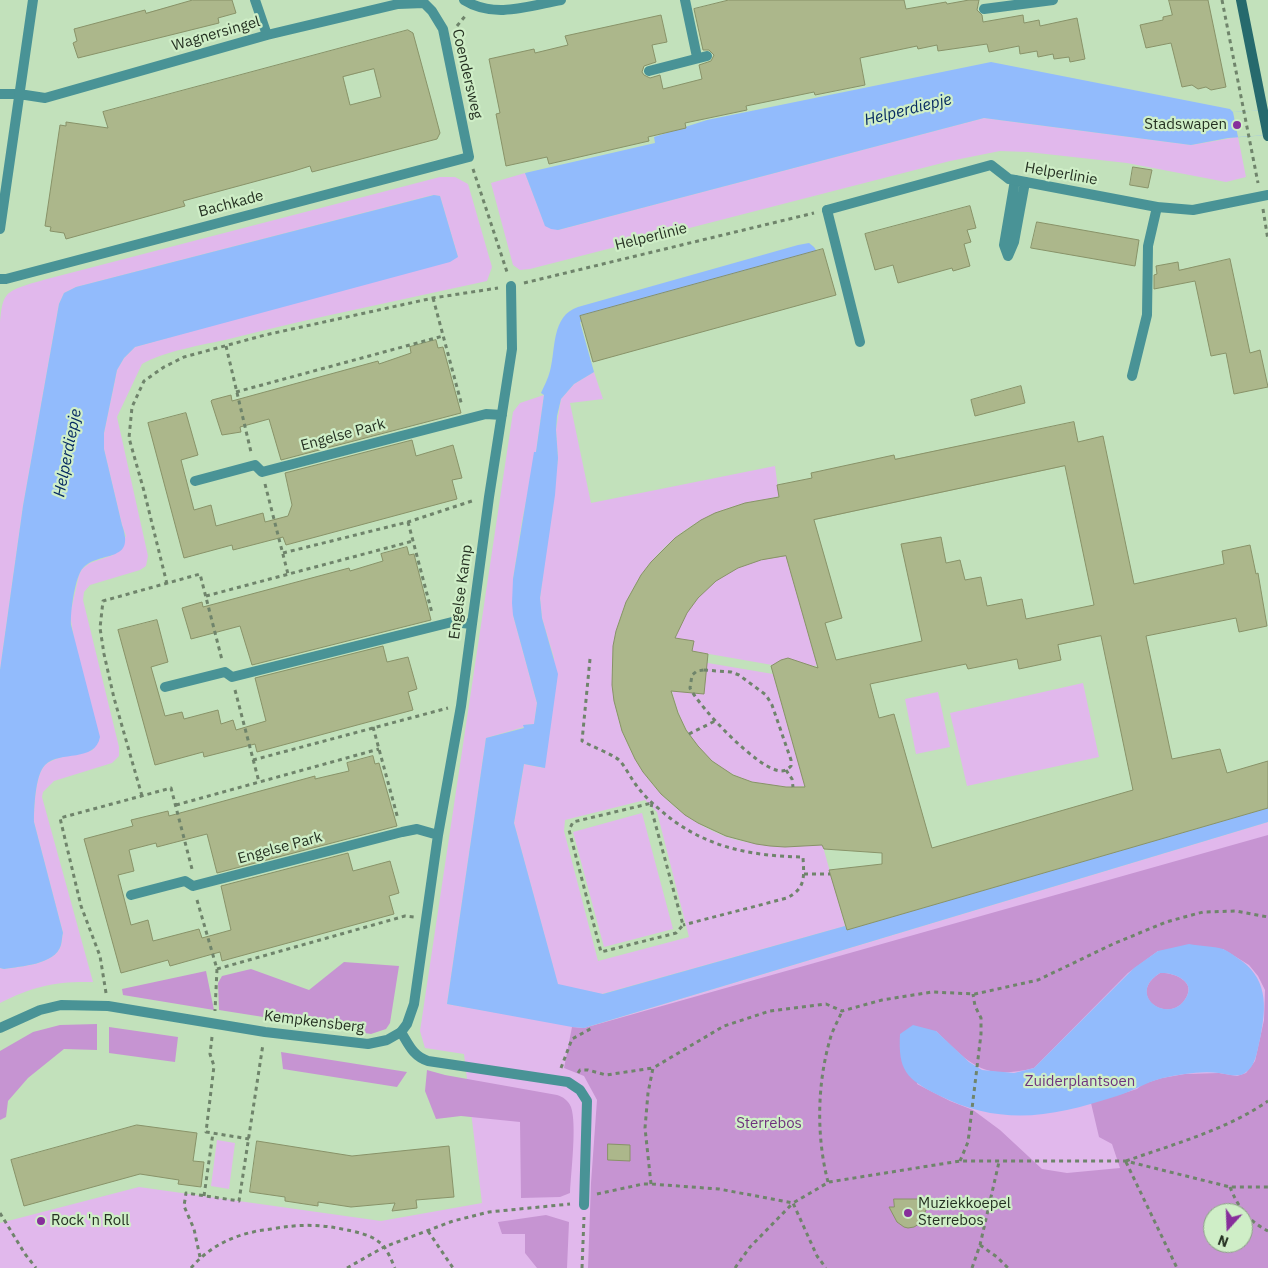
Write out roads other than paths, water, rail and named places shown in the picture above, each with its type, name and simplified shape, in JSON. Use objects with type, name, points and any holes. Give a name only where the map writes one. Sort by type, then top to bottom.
[{"type":"main road","points":[[1241,0],[1268,136]]},
{"type":"street","points":[[0,230],[33,0]]},
{"type":"street","points":[[255,0],[268,35]]},
{"type":"street","points":[[464,0],[473,6],[499,11],[561,0]]},
{"type":"street","points":[[649,71],[702,57],[685,0]]},
{"type":"street","points":[[984,9],[1053,0]]},
{"type":"street","name":"Wagnersingel","points":[[0,94],[19,94],[45,98],[268,35],[398,4],[424,3]]},
{"type":"street","name":"Coendersweg","points":[[424,3],[438,20],[445,40],[469,156]]},
{"type":"street","name":"Bachkade","points":[[0,279],[6,279],[469,156]]},
{"type":"street","name":"Helperlinie","points":[[860,342],[827,210],[991,165],[1010,179],[1157,207],[1193,210],[1264,196]]},
{"type":"street","points":[[1020,181],[1014,242],[1008,256],[1004,245],[1020,181]]},
{"type":"street","points":[[1132,376],[1146,315],[1148,246],[1157,207]]},
{"type":"street","name":"Engelse Kamp","points":[[401,1032],[407,1024],[414,1004],[428,917],[438,835],[461,706],[489,496],[512,349],[511,286]]},
{"type":"street","name":"Engelse Park","points":[[194,481],[258,468],[486,414],[502,415]]},
{"type":"street","points":[[165,687],[228,675],[452,622],[472,624]]},
{"type":"street","name":"Engelse Park","points":[[131,895],[186,881],[193,886],[417,829],[438,835]]},
{"type":"street","name":"Kempkensberg","points":[[0,1028],[40,1010],[61,1005],[108,1006],[265,1032],[368,1044],[387,1040],[401,1032]]},
{"type":"street","points":[[401,1032],[412,1052],[418,1058],[568,1082],[580,1090],[587,1102],[584,1200]]},
{"type":"water","name":"Helperdiepje","points":[[991,62],[1230,109],[1233,112],[1268,110],[1268,135],[1228,138],[1191,145],[984,118],[558,230],[545,226],[525,173],[655,143],[654,137],[707,120]]},
{"type":"water","name":"Helperdiepje","points":[[434,195],[440,196],[458,257],[450,262],[135,347],[124,358],[117,370],[104,433],[104,449],[125,537],[124,546],[114,554],[90,563],[80,572],[75,586],[71,619],[100,737],[97,745],[91,750],[59,758],[45,765],[39,776],[35,801],[34,822],[63,933],[58,952],[45,961],[4,969],[0,968],[0,670],[23,506],[59,304],[64,293],[76,287]]},
{"type":"water","points":[[809,243],[820,256],[580,322],[594,372],[574,384],[561,399],[556,430],[558,458],[555,495],[540,598],[542,618],[558,674],[545,768],[524,764],[514,823],[558,984],[603,994],[845,926],[847,930],[1268,808],[1268,822],[584,1028],[447,1004],[486,738],[524,728],[523,725],[534,724],[537,703],[513,615],[513,579],[534,452],[536,452],[544,395],[541,393],[550,371],[559,325],[569,311],[578,307]]},
{"type":"water","points":[[1189,944],[1219,948],[1247,965],[1254,973],[1263,993],[1264,1015],[1256,1058],[1252,1066],[1245,1073],[1236,1075],[1205,1072],[1177,1075],[1157,1080],[1117,1096],[1071,1109],[1049,1113],[1006,1115],[984,1112],[961,1105],[918,1084],[906,1072],[901,1056],[900,1034],[913,1025],[936,1031],[969,1062],[982,1070],[1014,1073],[1034,1068],[1134,968],[1158,951]],"holes":[[[1160,973],[1181,978],[1185,981],[1189,990],[1180,1005],[1171,1009],[1162,1009],[1154,1005],[1149,998],[1147,990],[1150,982]]]},
{"type":"place","name":"Stadswapen","points":[[1237,125]]},
{"type":"place","name":"Muziekkoepel Sterrebos","points":[[908,1213]]},
{"type":"place","name":"Rock 'n Roll","points":[[41,1221]]},
{"type":"park label","name":"Zuiderplantsoen","points":[[1080,1082]]},
{"type":"park label","name":"Sterrebos","points":[[769,1124]]}]
